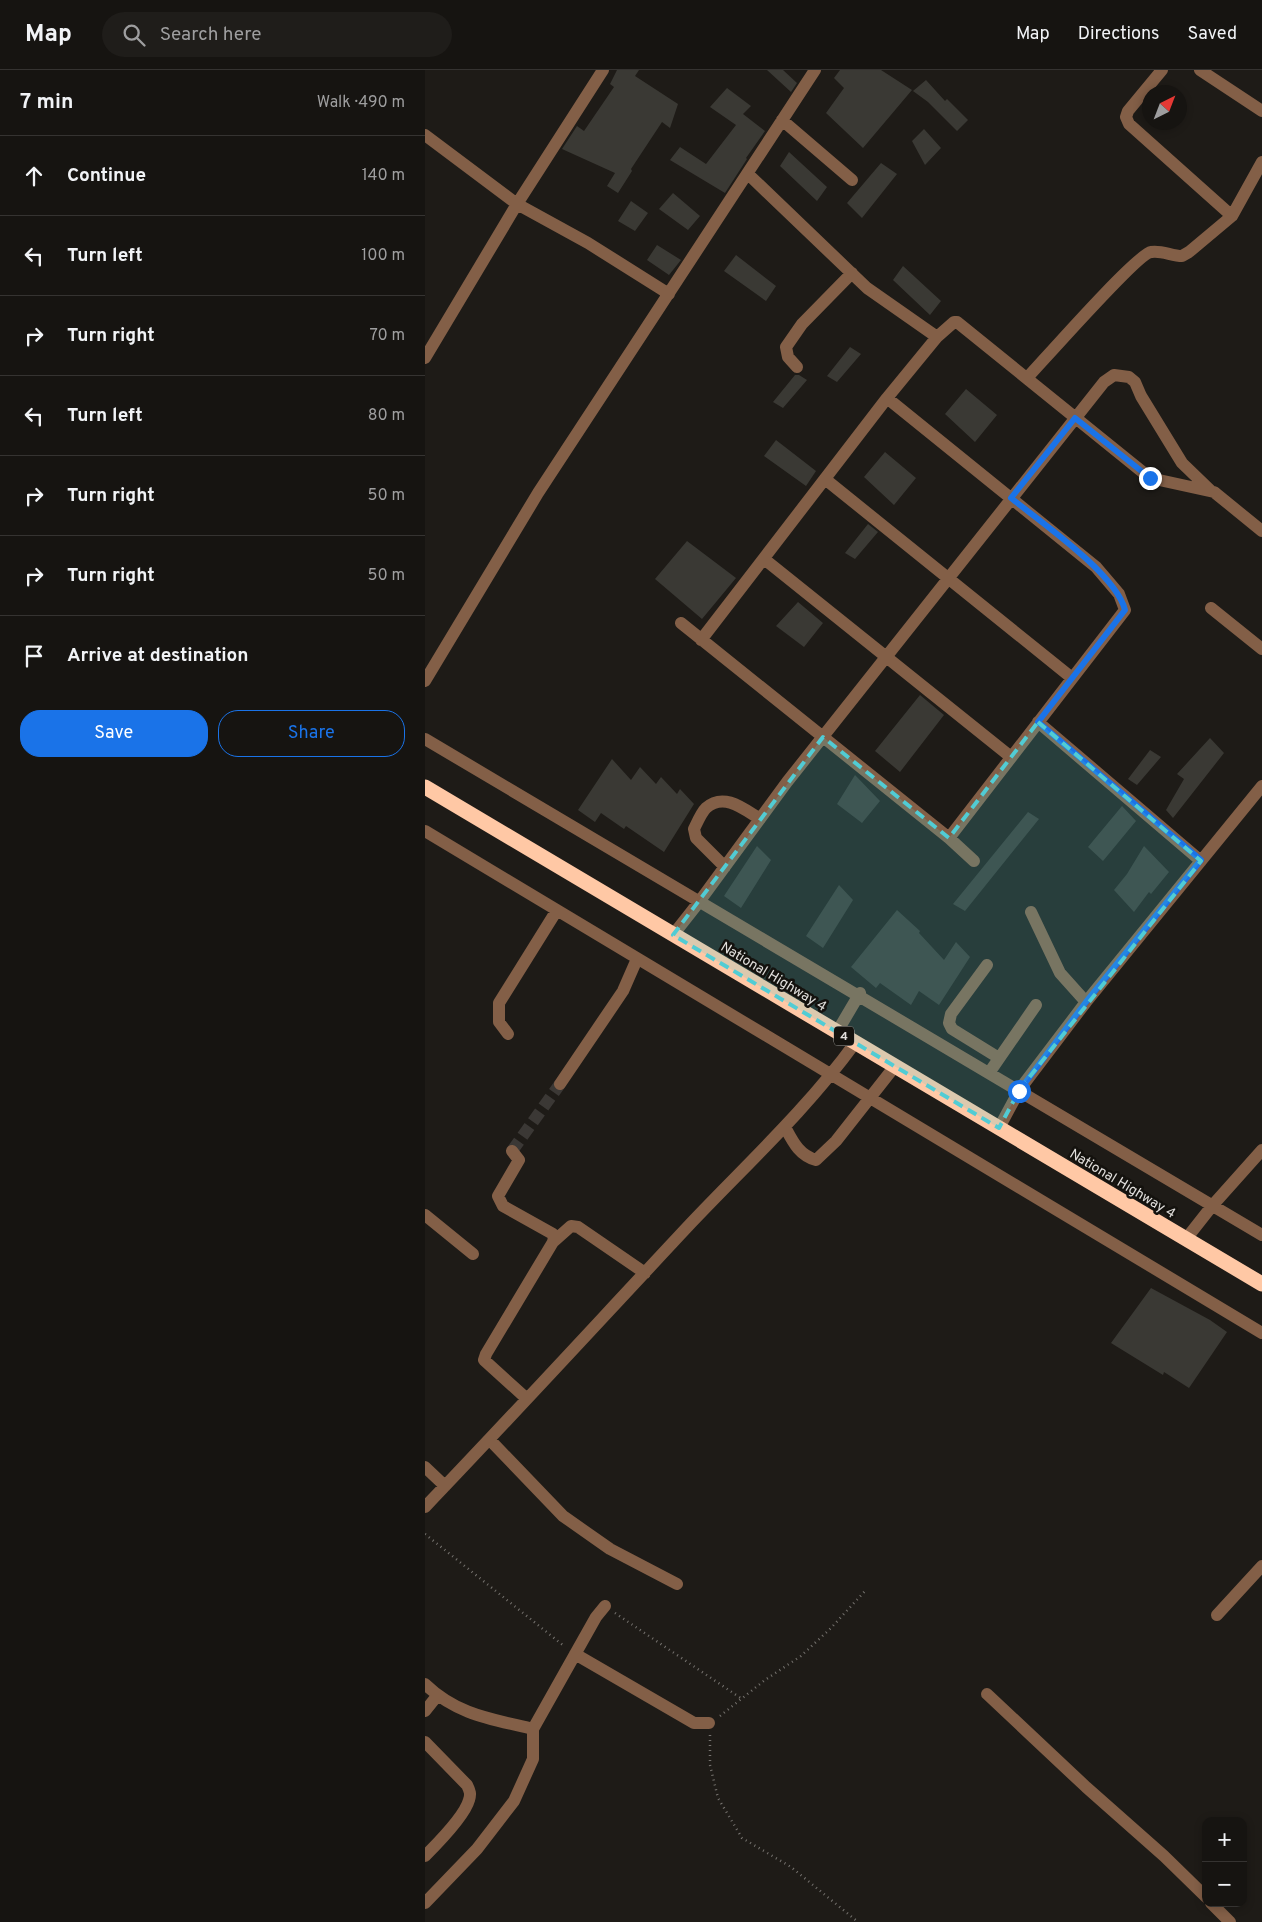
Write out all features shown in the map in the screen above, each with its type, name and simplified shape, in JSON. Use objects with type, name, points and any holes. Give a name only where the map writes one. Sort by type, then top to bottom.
[{"type":"highway","name":"National Highway 4","points":[[425,787],[1262,1284]]},
{"type":"street","points":[[425,358],[517,204],[603,70]]},
{"type":"street","points":[[425,681],[538,493],[749,174],[815,70]]},
{"type":"street","points":[[1162,70],[1129,111],[1126,117],[1129,124],[1232,216]]},
{"type":"street","points":[[1201,70],[1262,112]]},
{"type":"street","points":[[783,120],[852,180]]},
{"type":"street","points":[[425,135],[517,204],[588,244],[669,294]]},
{"type":"street","points":[[1027,378],[1111,287],[1143,256],[1151,252],[1182,256],[1232,216],[1262,162]]},
{"type":"street","points":[[749,174],[867,288],[937,337]]},
{"type":"street","points":[[797,367],[788,357],[786,348],[790,341],[802,324],[852,273]]},
{"type":"street","points":[[701,640],[887,398],[937,337],[951,323],[957,322],[1150,478],[1214,492],[1262,532]]},
{"type":"street","points":[[673,935],[823,737],[1104,382],[1114,375],[1129,378],[1135,382],[1141,396],[1182,463],[1211,492]]},
{"type":"street","points":[[887,398],[1096,567],[1119,594],[1125,610],[949,838]]},
{"type":"street","points":[[825,479],[1072,678]]},
{"type":"street","points":[[764,559],[1011,757]]},
{"type":"street","points":[[1211,608],[1262,649]]},
{"type":"street","points":[[681,623],[949,838],[974,861]]},
{"type":"street","points":[[1038,722],[1201,860]]},
{"type":"street","points":[[425,739],[699,902],[859,994],[989,1074],[1262,1235]]},
{"type":"street","points":[[999,1128],[1019,1091],[1086,1002],[1262,786]]},
{"type":"street","points":[[725,867],[696,838],[694,829],[705,809],[717,801],[735,803],[760,819]]},
{"type":"street","points":[[425,832],[1262,1333]]},
{"type":"street","points":[[508,1034],[499,1022],[499,1003],[557,910]]},
{"type":"street","points":[[1031,912],[1060,973],[1086,1002]]},
{"type":"street","points":[[560,1084],[623,991],[637,959]]},
{"type":"street","points":[[987,965],[951,1014],[949,1023],[952,1029],[999,1058]]},
{"type":"street","points":[[837,1032],[859,994]]},
{"type":"street","points":[[989,1074],[1036,1005]]},
{"type":"street","points":[[425,1507],[785,1127],[832,1075],[855,1043]]},
{"type":"street","points":[[785,1127],[798,1150],[806,1158],[816,1160],[836,1141],[895,1066]]},
{"type":"street","points":[[1186,1239],[1212,1206],[1262,1150]]},
{"type":"street","points":[[512,1151],[519,1160],[498,1196],[503,1206],[553,1234],[553,1242]]},
{"type":"street","points":[[425,1216],[473,1254]]},
{"type":"street","points":[[527,1399],[484,1360],[485,1354],[553,1242],[571,1226],[578,1227],[645,1273]]},
{"type":"street","points":[[490,1440],[563,1516],[610,1549],[677,1584]]},
{"type":"street","points":[[425,1467],[445,1486]]},
{"type":"street","points":[[1217,1615],[1262,1566]]},
{"type":"street","points":[[425,1903],[477,1849],[514,1801],[533,1759],[533,1729],[596,1617],[605,1606]]},
{"type":"street","points":[[575,1654],[694,1724],[709,1723]]},
{"type":"street","points":[[425,1684],[437,1696],[467,1712],[533,1729]]},
{"type":"street","points":[[987,1694],[1086,1787],[1164,1856],[1202,1894]]},
{"type":"street","points":[[425,1711],[437,1696]]},
{"type":"street","points":[[425,1742],[467,1785],[471,1794],[469,1802],[442,1839],[425,1856]]},
{"type":"street","points":[[1215,1907],[1230,1922]]},
{"type":"path","points":[[425,1534],[575,1654]]},
{"type":"path","points":[[857,1922],[791,1868],[742,1838],[718,1798],[710,1765],[709,1723],[765,1680],[801,1656],[831,1628],[865,1591]]},
{"type":"path","points":[[605,1606],[742,1699]]},
{"type":"highlighted area","points":[[1038,722],[1201,861],[1020,1089],[999,1128],[673,935],[823,737],[949,838]]},
{"type":"building","points":[[617,70],[639,70],[635,76],[678,104],[670,128],[662,122],[631,169],[632,171],[618,193],[607,186],[615,173],[562,149],[577,126],[584,131],[614,87],[610,84]]},
{"type":"building","points":[[767,70],[783,70],[797,83],[791,92]]},
{"type":"building","points":[[840,70],[881,70],[912,90],[863,148],[826,113],[844,88],[834,78]]},
{"type":"building","points":[[926,80],[945,101],[947,99],[968,120],[957,131],[928,102],[913,91]]},
{"type":"building","points":[[727,88],[751,106],[743,114],[765,131],[725,193],[670,160],[680,147],[706,164],[736,125],[710,107]]},
{"type":"building","points":[[924,129],[941,148],[925,165],[912,141]]},
{"type":"building","points":[[789,152],[827,187],[817,201],[780,166]]},
{"type":"building","points":[[881,163],[897,174],[862,218],[847,203]]},
{"type":"building","points":[[673,193],[700,216],[688,230],[659,209]]},
{"type":"building","points":[[631,201],[648,213],[635,231],[618,221]]},
{"type":"building","points":[[657,245],[681,260],[669,275],[647,260]]},
{"type":"building","points":[[736,255],[776,286],[766,301],[724,271]]},
{"type":"building","points":[[903,266],[941,301],[930,315],[893,280]]},
{"type":"building","points":[[850,347],[861,354],[837,382],[827,376]]},
{"type":"building","points":[[795,375],[799,375],[807,380],[783,408],[773,402]]},
{"type":"building","points":[[966,389],[997,415],[975,442],[945,414]]},
{"type":"building","points":[[776,440],[816,471],[806,486],[764,456]]},
{"type":"building","points":[[885,452],[916,478],[894,505],[864,477]]},
{"type":"building","points":[[868,524],[878,532],[855,559],[845,553]]},
{"type":"building","points":[[687,541],[736,578],[702,619],[655,579]]},
{"type":"building","points":[[798,602],[823,623],[804,647],[776,626]]},
{"type":"building","points":[[920,695],[944,715],[900,772],[875,751]]},
{"type":"building","points":[[1210,738],[1224,753],[1173,818],[1166,810],[1184,779],[1177,774]]},
{"type":"building","points":[[1150,750],[1161,757],[1137,785],[1128,779]]},
{"type":"building","points":[[612,759],[631,780],[640,767],[656,784],[661,777],[677,794],[680,789],[694,804],[664,852],[626,826],[624,829],[601,813],[595,822],[578,810]]},
{"type":"building","points":[[855,775],[880,801],[862,823],[837,804]]},
{"type":"building","points":[[1122,806],[1136,821],[1103,861],[1088,847]]},
{"type":"building","points":[[1028,812],[1039,819],[965,911],[953,904]]},
{"type":"building","points":[[757,846],[771,860],[741,908],[724,896]]},
{"type":"building","points":[[1144,846],[1169,872],[1151,894],[1149,892],[1134,912],[1114,890],[1127,874]]},
{"type":"building","points":[[839,885],[853,900],[823,948],[806,936]]},
{"type":"building","points":[[897,910],[920,931],[919,933],[944,960],[956,942],[970,957],[939,1005],[919,991],[911,1005],[880,983],[876,988],[851,967]]},
{"type":"building","points":[[1151,1288],[1210,1320],[1227,1332],[1189,1388],[1164,1372],[1163,1375],[1111,1343]]},
{"type":"tunnel","points":[[512,1151],[560,1084]]},
{"type":"route","points":[[1019,1091],[1086,1002],[1201,860],[1038,722],[1125,610],[1119,594],[1096,567],[1011,498],[1075,418],[1150,478]]}]
